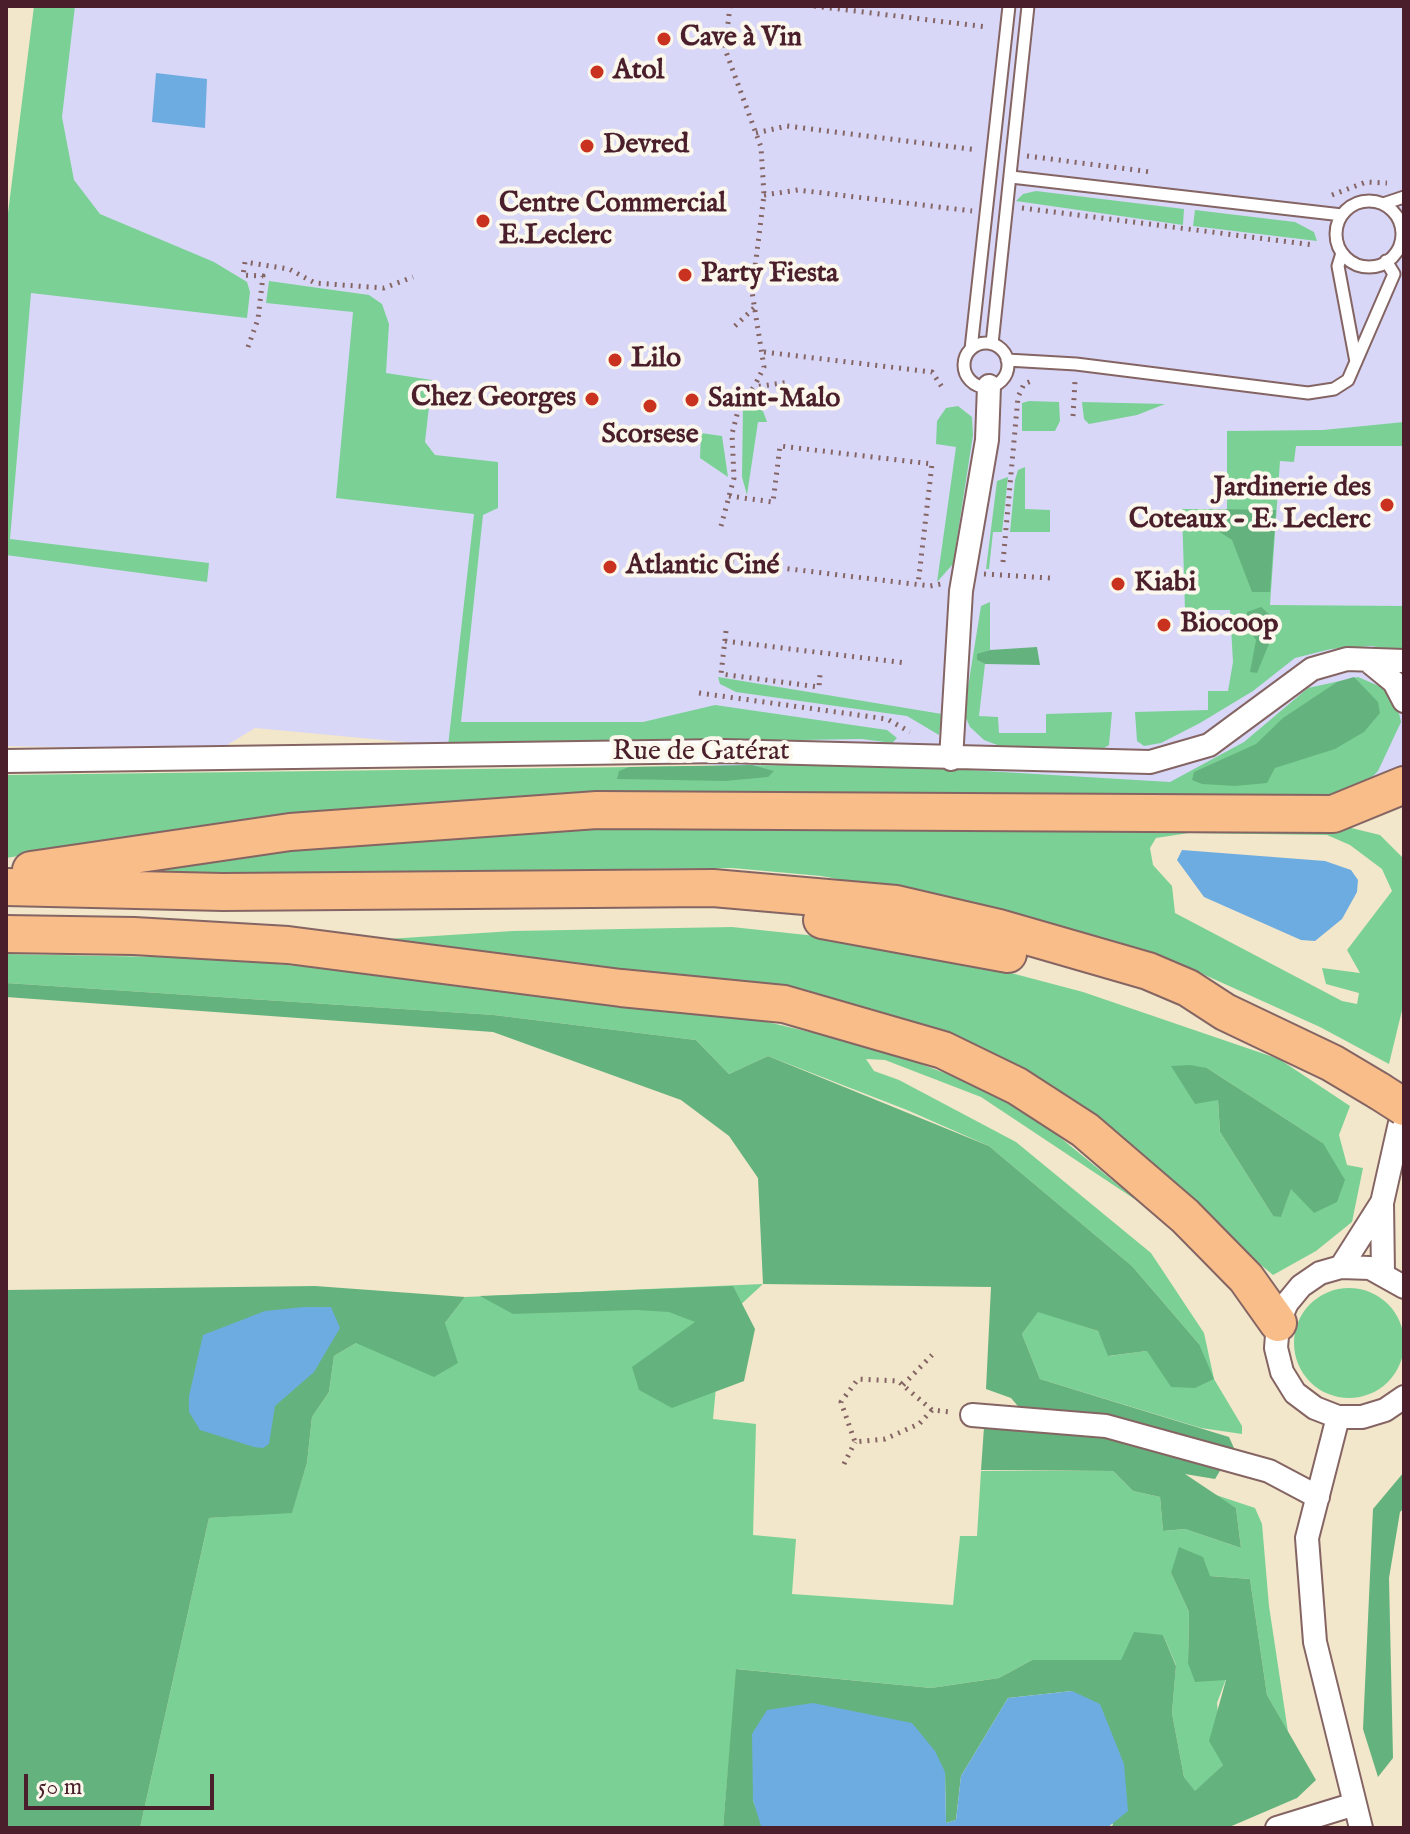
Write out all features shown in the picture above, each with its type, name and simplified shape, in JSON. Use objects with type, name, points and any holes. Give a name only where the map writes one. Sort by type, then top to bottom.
[{"type":"main road","points":[[6,874],[290,832],[597,810],[1333,814],[1404,785]]},
{"type":"main road","points":[[6,887],[223,892],[713,888],[848,898],[940,912],[1080,950],[1188,988],[1225,1012],[1332,1063],[1396,1101]]},
{"type":"main road","points":[[6,921],[639,912],[785,916],[851,923],[936,938],[1018,956],[1170,1000],[1225,1012]]},
{"type":"main road","points":[[6,934],[134,936],[288,945],[621,988],[784,1004],[943,1050],[1017,1086],[1085,1130],[1185,1216],[1246,1278],[1278,1323]]},
{"type":"street","points":[[951,759],[964,571],[987,440],[989,386]]},
{"type":"street","name":"Rue de Gatérat","points":[[6,761],[709,751],[1123,764],[1182,755],[1209,745],[1312,669],[1347,659],[1404,661]]},
{"type":"street","points":[[1367,660],[1394,682],[1404,701]]},
{"type":"street","points":[[1383,1273],[1382,1203],[1396,1101]]},
{"type":"street","points":[[1341,1267],[1382,1203]]},
{"type":"street","points":[[1404,1287],[1383,1273],[1341,1267],[1320,1273],[1301,1286],[1287,1303],[1278,1323],[1276,1348],[1288,1382],[1315,1408],[1338,1417],[1362,1417],[1385,1410],[1404,1397]]},
{"type":"street","points":[[972,1415],[1106,1426],[1269,1471],[1318,1497]]},
{"type":"street","points":[[1338,1417],[1307,1538],[1315,1642],[1361,1828]]},
{"type":"street","points":[[1277,1828],[1355,1804]]},
{"type":"lane","points":[[971,349],[1009,6]]},
{"type":"lane","points":[[992,344],[1028,6]]},
{"type":"lane","points":[[1011,177],[1342,215]]},
{"type":"lane","points":[[1356,363],[1338,266],[1342,253],[1336,234],[1342,215],[1356,203],[1383,204],[1404,197]]},
{"type":"lane","points":[[1342,253],[1358,265],[1377,265],[1386,261],[1403,237],[1398,218],[1383,204]]},
{"type":"lane","points":[[1007,360],[1002,380],[989,386],[975,384],[965,373],[964,359],[971,349],[979,344],[992,344],[1007,360],[1076,364],[1308,393],[1334,389],[1348,380],[1394,274],[1386,261]]},
{"type":"path","points":[[721,526],[734,478],[732,434],[740,403],[754,387],[764,367],[752,292],[764,195],[761,147],[725,49],[730,6]]},
{"type":"path","points":[[814,6],[987,27]]},
{"type":"path","points":[[756,133],[787,126],[993,152]]},
{"type":"path","points":[[1012,154],[1155,173]]},
{"type":"path","points":[[1329,196],[1366,182],[1391,184]]},
{"type":"path","points":[[764,195],[798,190],[986,210]]},
{"type":"path","points":[[1007,210],[1015,207],[1314,245]]},
{"type":"path","points":[[248,347],[258,319],[263,276],[243,275],[245,262],[289,269],[315,283],[384,288],[413,277]]},
{"type":"path","points":[[735,326],[755,307]]},
{"type":"path","points":[[764,352],[932,372],[944,390]]},
{"type":"path","points":[[1060,379],[1075,378],[1073,416]]},
{"type":"path","points":[[1003,562],[1018,397],[1024,384],[1046,380]]},
{"type":"path","points":[[754,387],[790,382]]},
{"type":"path","points":[[729,496],[773,502],[780,446],[932,464],[918,585]]},
{"type":"path","points":[[716,560],[918,585],[939,585],[964,571],[1050,578]]},
{"type":"path","points":[[726,631],[721,674],[819,687],[820,675]]},
{"type":"path","points":[[725,641],[906,663]]},
{"type":"path","points":[[699,693],[887,719],[901,724],[917,740],[922,757]]},
{"type":"path","points":[[903,1385],[932,1355]]},
{"type":"path","points":[[844,1464],[855,1442],[841,1402],[858,1379],[898,1381],[932,1410],[972,1415]]},
{"type":"path","points":[[855,1442],[885,1439],[919,1424],[932,1410]]},
{"type":"shaded area","points":[[45,6],[1404,6],[1404,780],[1201,791],[921,780],[448,746],[255,728],[219,750],[6,746],[6,334]]},
{"type":"green space","points":[[34,6],[75,6],[62,117],[74,180],[100,214],[214,262],[247,282],[250,292],[247,318],[31,293],[10,539],[209,563],[207,582],[6,555],[6,229]]},
{"type":"green space","points":[[1036,191],[1184,209],[1183,225],[1016,201],[1023,194]]},
{"type":"green space","points":[[1195,210],[1295,222],[1314,232],[1317,241],[1193,226]]},
{"type":"green space","points":[[269,281],[369,295],[382,304],[389,324],[386,373],[432,380],[425,442],[435,455],[498,462],[498,508],[483,515],[461,722],[643,722],[715,705],[887,730],[897,738],[892,743],[862,739],[448,746],[474,514],[336,498],[353,312],[266,303]]},
{"type":"green space","points":[[1059,402],[1060,421],[1055,431],[1022,431],[1022,403]]},
{"type":"green space","points":[[1082,402],[1165,404],[1137,415],[1089,424],[1084,419]]},
{"type":"green space","points":[[743,405],[763,411],[767,422],[758,422],[747,495],[742,477]]},
{"type":"green space","points":[[958,406],[972,417],[973,435],[953,564],[937,582],[956,447],[936,444],[937,421],[946,408]]},
{"type":"green space","points":[[1404,422],[1404,446],[1296,446],[1294,462],[1280,461],[1270,605],[1404,606],[1404,653],[1372,646],[1331,649],[1295,658],[1253,691],[1200,723],[1161,743],[1144,746],[1137,741],[1135,712],[1208,710],[1208,691],[1228,691],[1233,662],[1230,610],[1185,610],[1182,509],[1227,509],[1227,431],[1323,430]]},
{"type":"green space","points":[[701,433],[722,436],[728,477],[700,458]]},
{"type":"green space","points":[[1025,467],[1025,509],[1050,510],[1050,532],[1010,532],[1015,480],[1018,470]]},
{"type":"green space","points":[[1008,477],[1002,532],[993,532],[989,569],[986,569],[997,481]]},
{"type":"green space","points":[[1216,509],[1276,510],[1270,592],[1252,592],[1232,540],[1212,527]]},
{"type":"green space","points":[[990,602],[990,650],[977,655],[977,660],[985,664],[979,716],[998,717],[999,733],[1046,733],[1046,714],[1112,712],[1109,745],[1101,750],[1000,746],[984,740],[970,727],[966,718],[968,687],[981,606]]},
{"type":"green space","points":[[1261,607],[1278,622],[1257,673],[1250,672],[1256,640],[1248,628],[1247,612]]},
{"type":"green space","points":[[1037,647],[1040,665],[985,664],[977,660],[977,654],[990,650]]},
{"type":"green space","points":[[718,677],[942,714],[939,735],[907,716],[736,692],[720,684]]},
{"type":"green space","points":[[1354,677],[1378,702],[1380,713],[1364,732],[1335,749],[1275,768],[1267,783],[1235,786],[1202,784],[1192,780],[1194,772],[1256,744],[1283,718],[1337,682]]},
{"type":"green space","points":[[1358,677],[1386,689],[1397,704],[1401,722],[1378,771],[1363,786],[1332,800],[685,793],[115,841],[6,858],[6,775],[868,764],[1170,782],[1244,742],[1308,688]]},
{"type":"green space","points":[[752,765],[774,771],[768,777],[725,781],[617,779],[619,771],[629,767]]},
{"type":"green space","points":[[536,823],[1335,824],[1380,835],[1404,859],[1404,1002],[1389,1064],[1320,1027],[1196,971],[1106,940],[942,897],[821,876],[732,868],[106,874],[108,868]],"holes":[[[1189,833],[1327,835],[1350,845],[1382,869],[1392,891],[1347,950],[1360,973],[1322,968],[1326,984],[1359,993],[1357,1004],[1342,1001],[1175,913],[1172,886],[1153,865],[1150,848],[1156,838]]]},
{"type":"green space","points":[[732,927],[909,946],[1083,992],[1279,1059],[1350,1106],[1339,1135],[1347,1165],[1363,1168],[1352,1222],[1316,1251],[1273,1275],[1218,1229],[903,1027],[356,941],[513,931]],"holes":[[[1207,1068],[1323,1143],[1291,1188],[1281,1216],[1273,1216],[1220,1132],[1218,1100]]]},
{"type":"green space","points":[[6,954],[211,958],[528,987],[763,1021],[878,1048],[982,1087],[1051,1130],[1139,1202],[981,1097],[885,1060],[866,1059],[874,1071],[899,1080],[1016,1142],[1151,1253],[1204,1333],[1214,1379],[1242,1426],[1242,1434],[1201,1428],[1040,1379],[1022,1334],[1038,1311],[1098,1331],[1109,1356],[1199,1344],[1132,1266],[989,1146],[907,1110],[768,1056],[729,1074],[696,1040],[494,1015],[6,983]]},
{"type":"green space","points":[[6,983],[494,1015],[696,1040],[729,1074],[768,1056],[989,1146],[1132,1266],[1199,1344],[1214,1379],[1195,1388],[1171,1387],[1147,1351],[1108,1356],[1098,1331],[1038,1312],[1022,1334],[1040,1379],[1229,1437],[1234,1448],[1215,1479],[1185,1474],[1236,1508],[1241,1548],[1185,1529],[1163,1531],[1160,1497],[1133,1491],[1113,1471],[981,1470],[984,1427],[1028,1418],[1011,1398],[986,1389],[991,1287],[763,1284],[758,1178],[729,1136],[681,1100],[493,1032],[6,997]]},
{"type":"green space","points":[[1171,1066],[1207,1068],[1323,1143],[1345,1180],[1337,1202],[1314,1213],[1291,1189],[1281,1217],[1273,1216],[1220,1132],[1218,1100],[1195,1104]]},
{"type":"green space","points":[[763,1284],[722,1322],[713,1419],[756,1424],[753,1535],[796,1539],[792,1594],[953,1605],[960,1536],[977,1536],[981,1471],[1113,1471],[1133,1491],[1160,1497],[1163,1531],[1185,1529],[1241,1548],[1236,1508],[1213,1494],[1255,1508],[1262,1524],[1269,1606],[1288,1732],[1267,1695],[1250,1579],[1171,1573],[1189,1612],[1188,1663],[1226,1679],[1217,1703],[1223,1765],[1195,1792],[1184,1777],[1172,1713],[1176,1665],[1163,1635],[1121,1660],[1032,1660],[999,1678],[931,1688],[737,1669],[723,1828],[140,1828],[209,1518],[292,1512],[307,1463],[312,1417],[329,1392],[334,1356],[356,1343],[445,1323],[465,1297]]},
{"type":"green space","points":[[315,1286],[465,1297],[445,1323],[458,1363],[434,1377],[356,1343],[334,1356],[329,1392],[312,1417],[307,1463],[292,1513],[209,1518],[140,1828],[6,1828],[6,1290]]},
{"type":"green space","points":[[733,1286],[755,1329],[744,1381],[672,1408],[639,1390],[632,1367],[695,1322],[669,1312],[636,1310],[513,1314],[480,1296]]},
{"type":"green space","points":[[1349,1288],[1370,1292],[1388,1304],[1400,1322],[1404,1343],[1400,1364],[1388,1382],[1370,1394],[1349,1398],[1328,1394],[1310,1382],[1298,1364],[1294,1343],[1298,1322],[1310,1304],[1328,1292]]},
{"type":"green space","points":[[1404,1472],[1404,1508],[1400,1512],[1389,1578],[1393,1758],[1378,1777],[1363,1729],[1373,1509]]},
{"type":"green space","points":[[1179,1547],[1203,1557],[1210,1576],[1250,1579],[1267,1695],[1316,1780],[1297,1798],[1227,1828],[1107,1828],[1113,1825],[1072,1691],[1008,1698],[961,1776],[956,1820],[946,1823],[945,1772],[753,1800],[763,1828],[723,1828],[736,1669],[931,1688],[999,1678],[1032,1660],[1121,1660],[1134,1632],[1163,1635],[1176,1666],[1172,1713],[1184,1777],[1195,1791],[1223,1765],[1209,1741],[1226,1680],[1195,1682],[1188,1663],[1189,1612],[1171,1573]]},
{"type":"water","points":[[156,73],[207,79],[205,128],[152,122]]},
{"type":"water","points":[[1182,850],[1325,861],[1351,870],[1358,880],[1357,892],[1342,919],[1315,941],[1301,940],[1204,897],[1177,860]]},
{"type":"water","points":[[331,1307],[340,1328],[314,1372],[275,1406],[269,1444],[263,1448],[254,1447],[200,1430],[189,1412],[189,1396],[203,1335],[265,1311]]},
{"type":"water","points":[[1072,1691],[1100,1704],[1124,1764],[1128,1811],[1107,1828],[761,1826],[753,1800],[752,1734],[767,1710],[813,1703],[912,1723],[935,1751],[945,1772],[946,1823],[956,1820],[961,1776],[1008,1698]]},
{"type":"place","name":"Cave à Vin","points":[[664,39]]},
{"type":"place","name":"Atol","points":[[597,72]]},
{"type":"place","name":"Devred","points":[[587,146]]},
{"type":"place","name":"Centre Commercial E.Leclerc","points":[[483,221]]},
{"type":"place","name":"Party Fiesta","points":[[685,275]]},
{"type":"place","name":"Lilo","points":[[615,360]]},
{"type":"place","name":"Chez Georges","points":[[592,399]]},
{"type":"place","name":"Saint-Malo","points":[[692,400]]},
{"type":"place","name":"Scorsese","points":[[650,406]]},
{"type":"place","name":"Jardinerie des Coteaux - E. Leclerc","points":[[1387,505]]},
{"type":"place","name":"Atlantic Ciné","points":[[610,567]]},
{"type":"place","name":"Kiabi","points":[[1118,584]]},
{"type":"place","name":"Biocoop","points":[[1164,625]]}]
